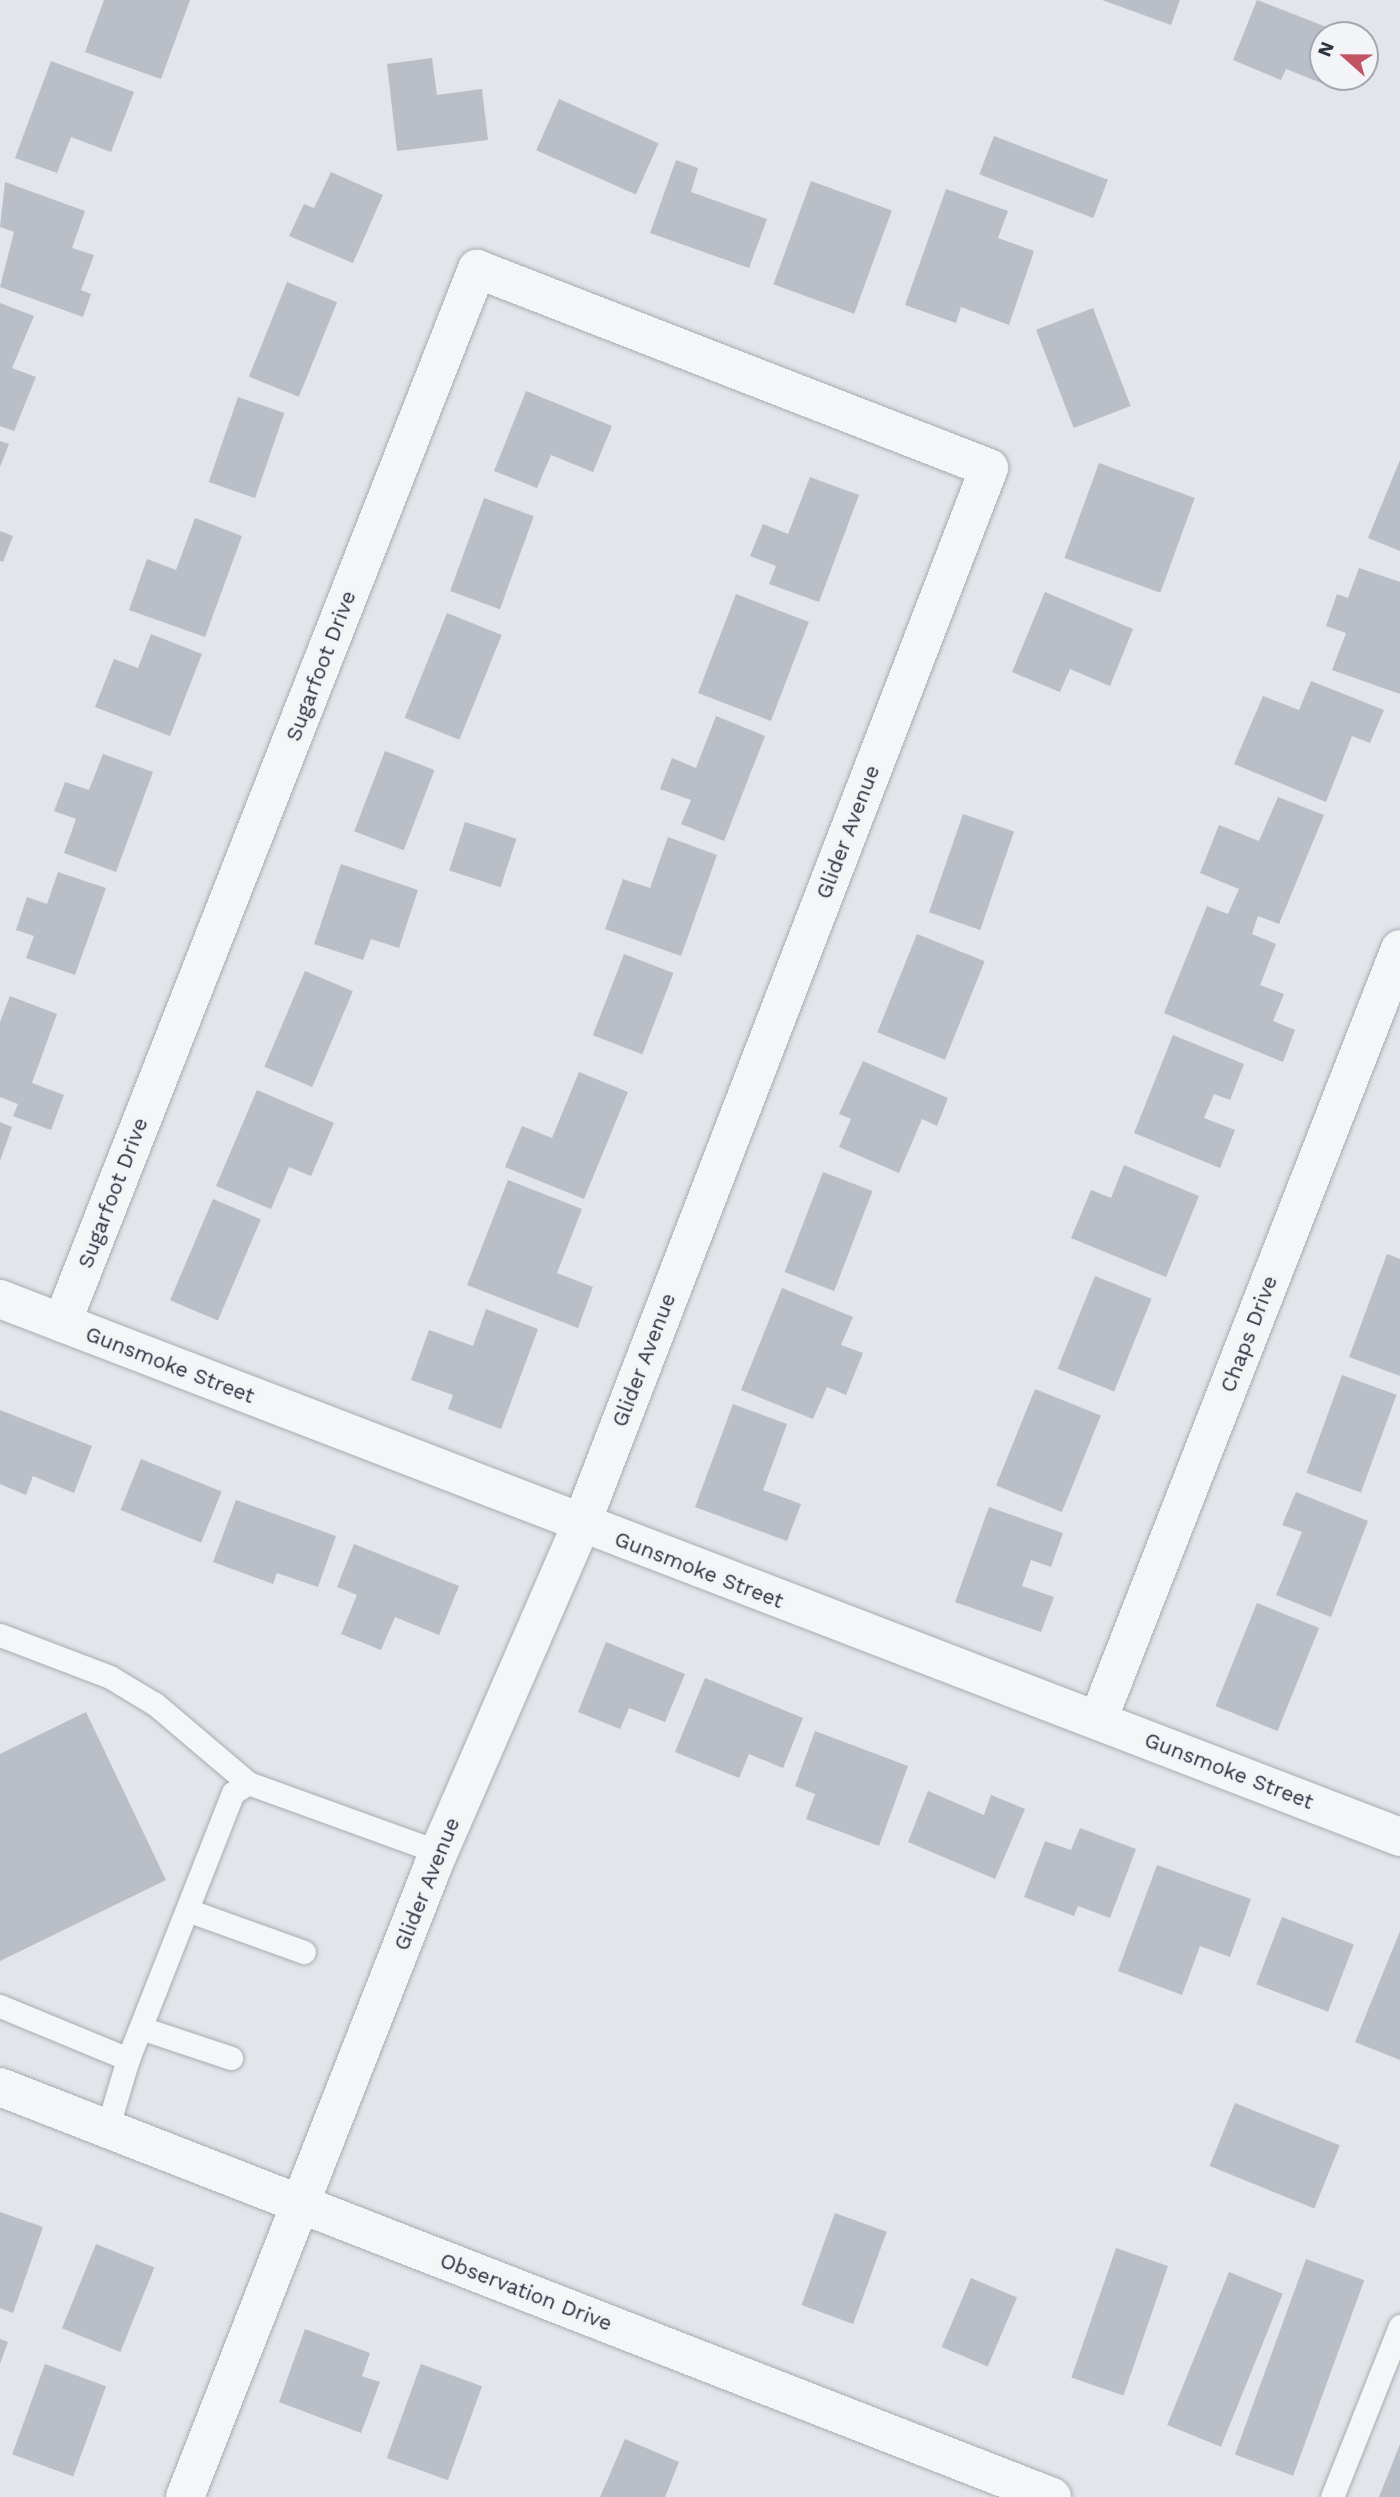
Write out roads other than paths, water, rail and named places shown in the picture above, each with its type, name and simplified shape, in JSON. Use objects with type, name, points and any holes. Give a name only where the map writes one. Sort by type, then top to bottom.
[{"type":"street","name":"Sugarfoot Drive","points":[[62,1323],[477,269],[738,370]]},
{"type":"street","name":"Glider Avenue","points":[[185,2497],[439,1852],[581,1525],[989,468],[738,370]]},
{"type":"street","name":"Chaps Drive","points":[[1098,1720],[1400,949]]},
{"type":"street","name":"Gunsmoke Street","points":[[0,1299],[581,1525],[1400,1837]]},
{"type":"street","name":"Observation Drive","points":[[0,2087],[1052,2497]]},
{"type":"lane","points":[[0,1636],[110,1677],[155,1704],[248,1783],[439,1852]]},
{"type":"lane","points":[[107,2129],[128,2059],[190,1911],[233,1793],[248,1783]]},
{"type":"lane","points":[[190,1911],[304,1952]]},
{"type":"lane","points":[[0,2006],[128,2059]]},
{"type":"lane","points":[[141,2028],[230,2058]]},
{"type":"lane","points":[[1332,2497],[1400,2326]]}]
